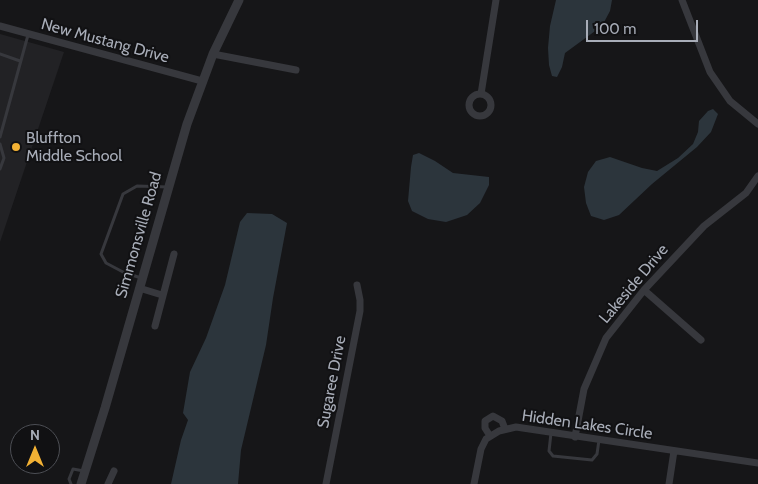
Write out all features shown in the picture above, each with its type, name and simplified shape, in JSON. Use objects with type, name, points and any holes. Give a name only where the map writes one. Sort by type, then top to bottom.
[{"type":"street","name":"Simmonsville Road","points":[[81,484],[105,408],[187,124],[213,54],[239,0]]},
{"type":"street","points":[[481,94],[496,0]]},
{"type":"street","points":[[682,0],[710,72],[730,101],[758,124]]},
{"type":"street","name":"New Mustang Drive","points":[[0,26],[202,81]]},
{"type":"street","points":[[213,54],[296,70]]},
{"type":"street","name":"Lakeside Drive","points":[[575,436],[584,389],[606,338],[644,290],[704,226],[746,193],[758,176]]},
{"type":"street","points":[[155,326],[174,254]]},
{"type":"street","name":"Sugaree Drive","points":[[326,484],[360,311],[357,285]]},
{"type":"street","points":[[139,288],[162,295]]},
{"type":"street","points":[[644,290],[701,340]]},
{"type":"street","points":[[474,484],[481,449],[486,439],[490,436],[485,428],[485,421],[493,416],[502,421],[505,429]]},
{"type":"street","name":"Hidden Lakes Circle","points":[[490,436],[499,431],[516,427],[758,463]]},
{"type":"street","name":"Hidden Lakes Circle","points":[[669,484],[674,451]]},
{"type":"street","points":[[108,484],[114,471]]},
{"type":"lane","points":[[0,137],[28,34]]},
{"type":"lane","points":[[0,54],[20,61]]},
{"type":"lane","points":[[0,144],[4,158],[0,169]]},
{"type":"lane","points":[[142,278],[123,272],[106,263],[101,254],[123,194],[137,186],[168,187]]},
{"type":"lane","points":[[551,433],[549,451],[553,456],[592,460],[597,454],[599,440]]},
{"type":"lane","points":[[71,484],[69,479],[73,469],[85,472]]},
{"type":"shaded area","points":[[556,0],[612,0],[610,11],[602,26],[565,53],[562,67],[557,77],[552,76],[548,48],[550,26]]},
{"type":"shaded area","name":"Bluffton Middle School","points":[[0,34],[64,52],[0,242]]},
{"type":"shaded area","points":[[713,109],[718,114],[711,132],[697,147],[652,184],[619,215],[604,220],[591,216],[586,203],[584,187],[588,172],[596,161],[610,157],[657,171],[678,158],[693,144],[698,132],[699,121],[708,111]]},
{"type":"shaded area","points":[[419,153],[453,173],[489,177],[489,185],[480,203],[467,215],[446,222],[428,219],[412,211],[408,201],[411,167],[413,155]]},
{"type":"shaded area","points":[[247,213],[272,214],[287,223],[266,345],[241,450],[238,484],[171,484],[181,440],[188,420],[183,413],[190,372],[206,338],[225,285],[240,222]]},
{"type":"place","name":"Bluffton Middle School","points":[[16,147]]}]
